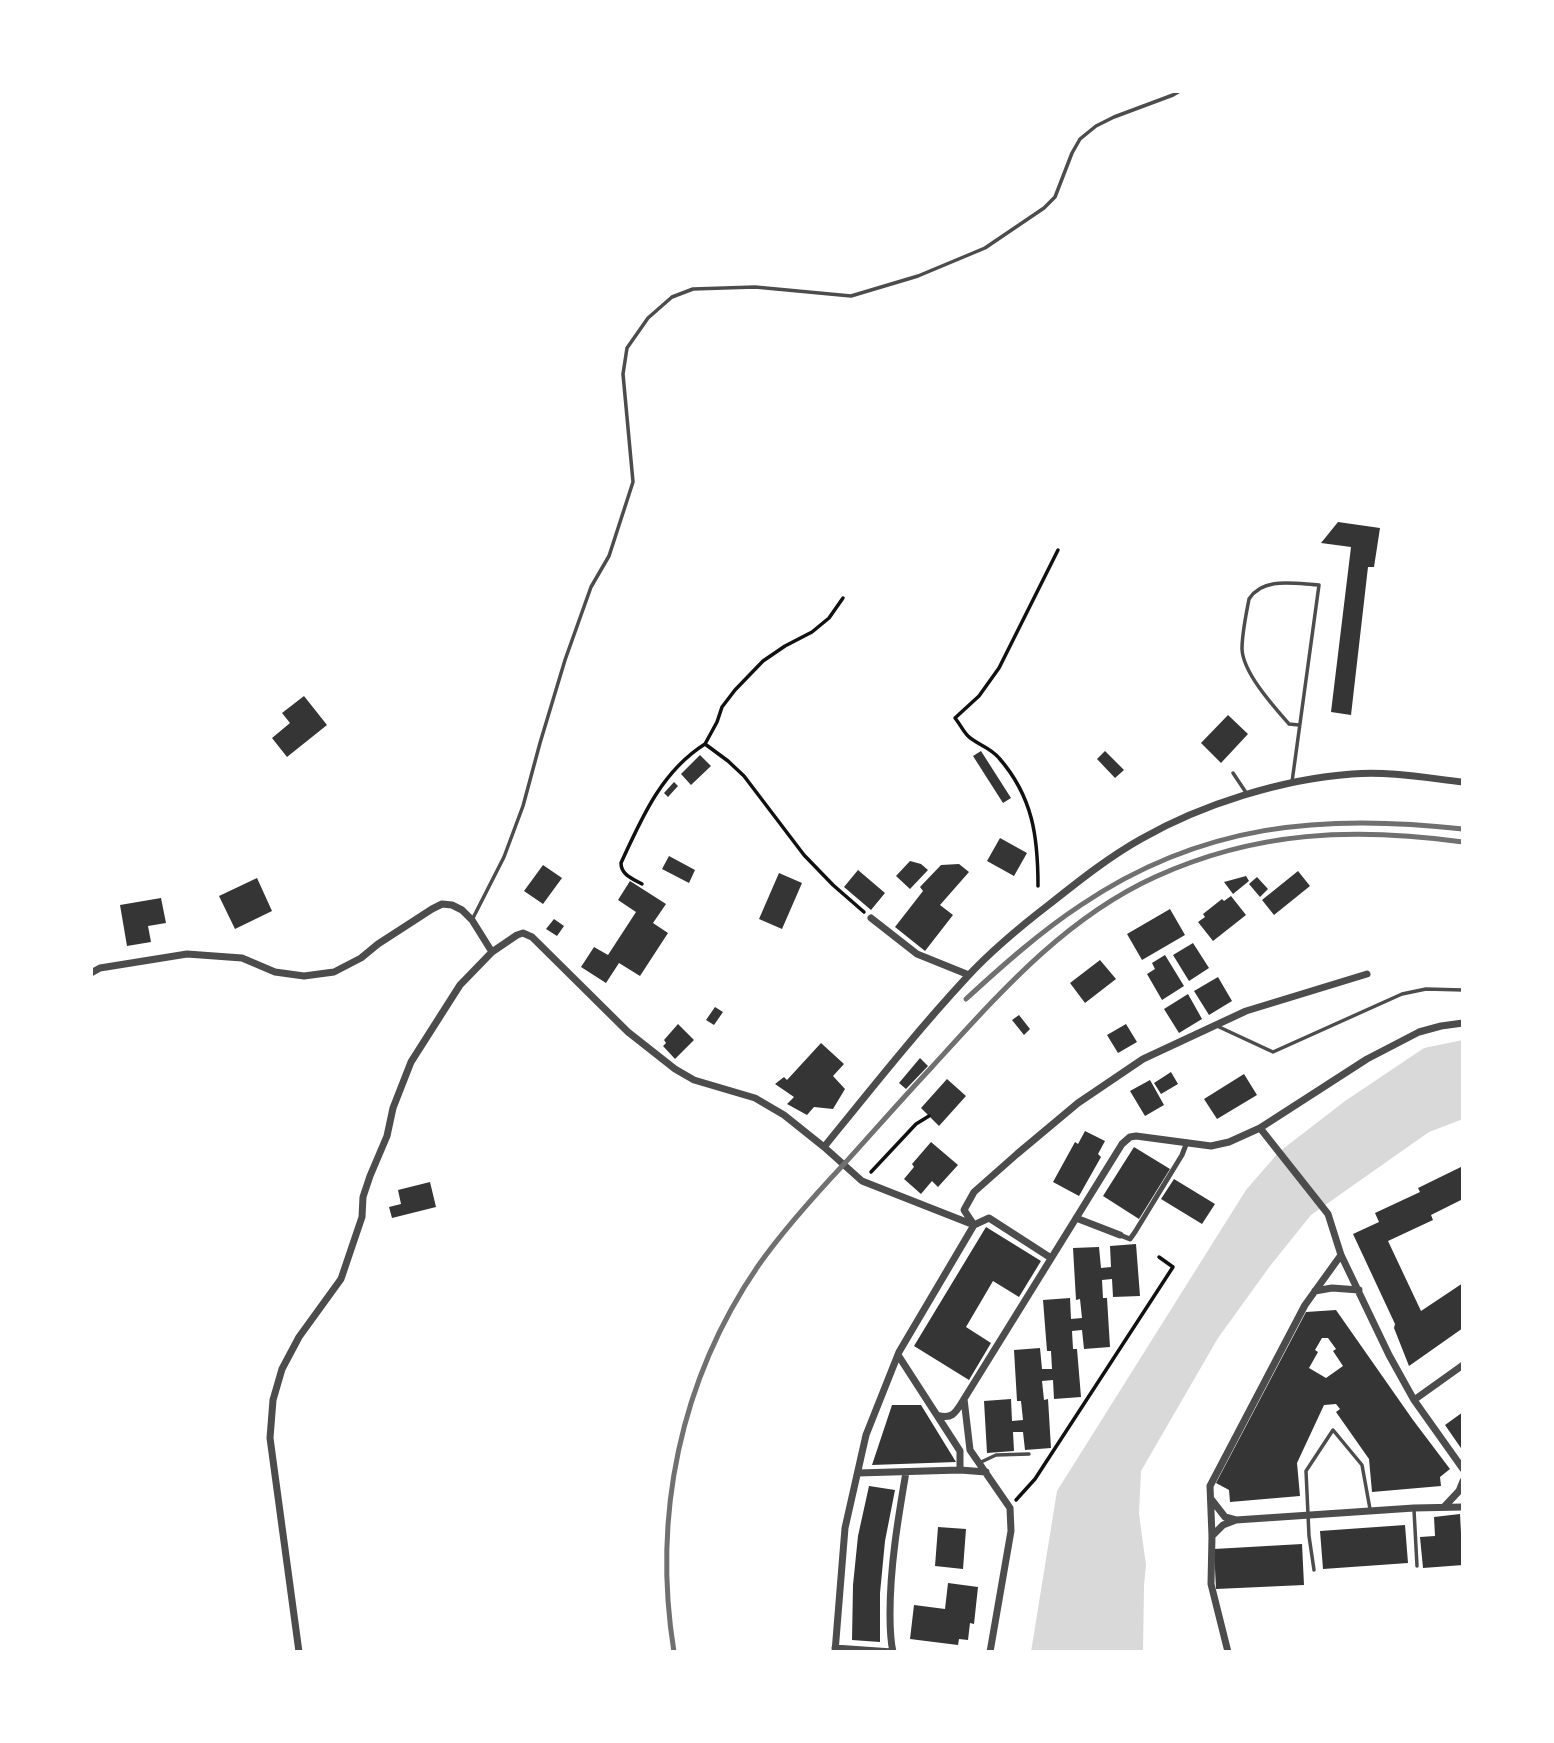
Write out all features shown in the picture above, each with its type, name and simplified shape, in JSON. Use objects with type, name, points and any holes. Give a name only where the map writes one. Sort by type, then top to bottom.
[{"type":"street","points":[[824,1147],[907,1045],[969,975],[1031,918],[1111,857],[1142,838],[1247,794],[1292,783],[1353,773],[1408,775],[1463,782]]},
{"type":"street","points":[[91,973],[100,968],[187,954],[242,958],[275,972],[304,976],[334,972],[442,904],[462,910],[472,920],[492,952]]},
{"type":"street","points":[[871,918],[918,954],[969,975]]},
{"type":"street","points":[[299,1652],[270,1438],[273,1400],[282,1369],[299,1337],[341,1279],[362,1217],[363,1197],[387,1136],[393,1108],[411,1062],[460,985],[492,952],[517,935],[523,933],[533,937],[628,1032],[675,1069],[694,1080],[755,1098],[784,1115],[862,1181],[974,1225]]},
{"type":"street","points":[[974,1225],[964,1210],[974,1192],[1078,1103],[1143,1059],[1246,1011],[1367,974]]},
{"type":"street","points":[[936,1415],[946,1418],[952,1415],[964,1399],[1126,1140],[1136,1136],[1211,1146],[1229,1142],[1260,1128],[1367,1059],[1419,1032],[1463,1023]]},
{"type":"street","points":[[1260,1128],[1328,1214],[1341,1255],[1389,1355],[1414,1400],[1463,1469]]},
{"type":"street","points":[[1076,1218],[1130,1239],[1182,1155],[1187,1142]]},
{"type":"street","points":[[906,1472],[894,1541],[890,1599],[893,1652],[835,1650],[845,1528],[866,1435],[898,1355],[974,1225],[989,1218],[1051,1258]]},
{"type":"street","points":[[1228,1652],[1211,1584],[1210,1486],[1305,1305],[1341,1255]]},
{"type":"street","points":[[1315,1291],[1332,1288],[1359,1290]]},
{"type":"street","points":[[898,1355],[960,1451],[960,1470]]},
{"type":"street","points":[[1414,1400],[1463,1365]]},
{"type":"street","points":[[964,1399],[970,1450],[1010,1508],[1010,1531],[990,1652]]},
{"type":"street","points":[[858,1473],[960,1470],[986,1472]]},
{"type":"street","points":[[1444,1507],[1459,1491],[1463,1481]]},
{"type":"street","points":[[1210,1498],[1225,1517],[1236,1520]]},
{"type":"street","points":[[1212,1536],[1223,1525],[1236,1520],[1463,1507]]},
{"type":"lane","points":[[472,920],[504,857],[523,806],[565,660],[592,587],[609,556],[633,482],[623,374],[627,348],[648,318],[672,297],[693,289],[755,287],[851,296],[918,276],[985,248],[1044,208],[1055,197],[1080,139],[1114,117],[1180,91]]},
{"type":"lane","points":[[1292,783],[1319,585],[1279,583],[1264,586],[1248,599],[1242,649],[1251,674],[1275,708],[1289,724],[1299,725]]},
{"type":"lane","points":[[1233,773],[1247,794]]},
{"type":"lane","points":[[1215,1026],[1273,1052],[1402,994],[1426,989],[1463,990]]},
{"type":"lane","points":[[1314,1570],[1306,1471],[1332,1430],[1362,1465],[1370,1511]]},
{"type":"lane","points":[[979,1463],[996,1455],[1028,1454]]},
{"type":"lane","points":[[1414,1508],[1417,1566]]},
{"type":"path","points":[[1038,886],[1038,850],[1025,797],[998,757],[969,737],[956,718],[979,696],[999,668],[1058,550]]},
{"type":"path","points":[[642,884],[624,873],[621,863],[656,792],[689,754],[705,744],[722,707],[735,690],[763,662],[785,646],[812,632],[829,618],[843,598]]},
{"type":"path","points":[[705,744],[744,776],[804,855],[871,918]]},
{"type":"path","points":[[862,1181],[916,1124],[929,1116]]},
{"type":"path","points":[[1010,1508],[1035,1479],[1173,1266],[1159,1257]]},
{"type":"shaded area","points":[[1463,1040],[1463,1119],[1429,1132],[1311,1215],[1218,1338],[1141,1471],[1139,1514],[1146,1565],[1143,1652],[1031,1652],[1057,1491],[1246,1190],[1279,1152],[1345,1101],[1424,1048]]},
{"type":"building","points":[[1338,522],[1380,528],[1374,567],[1368,567],[1351,715],[1331,712],[1351,547],[1321,543]]},
{"type":"building","points":[[304,696],[327,725],[287,757],[272,738],[290,723],[282,713]]},
{"type":"building","points":[[1228,715],[1248,734],[1221,763],[1201,743]]},
{"type":"building","points":[[981,751],[1011,798],[1003,803],[973,756]]},
{"type":"building","points":[[1105,751],[1124,770],[1115,778],[1097,759]]},
{"type":"building","points":[[700,755],[711,766],[691,785],[681,774]]},
{"type":"building","points":[[674,782],[678,786],[668,797],[664,793]]},
{"type":"building","points":[[1000,838],[1027,853],[1014,876],[987,861]]},
{"type":"building","points":[[669,856],[695,870],[689,883],[662,869]]},
{"type":"building","points":[[910,861],[921,864],[928,870],[910,889],[896,876]]},
{"type":"building","points":[[959,864],[969,872],[940,905],[953,915],[925,951],[895,927],[923,891],[920,887],[941,865]]},
{"type":"building","points":[[543,865],[562,878],[543,904],[524,891]]},
{"type":"building","points":[[858,870],[885,893],[871,910],[844,887]]},
{"type":"building","points":[[1298,871],[1310,886],[1274,915],[1262,900]]},
{"type":"building","points":[[779,873],[802,883],[782,929],[759,919]]},
{"type":"building","points":[[1246,876],[1249,881],[1233,894],[1224,882]]},
{"type":"building","points":[[1257,877],[1268,889],[1260,897],[1249,884]]},
{"type":"building","points":[[257,878],[272,911],[235,929],[219,896]]},
{"type":"building","points":[[630,881],[666,904],[653,923],[668,933],[640,976],[619,963],[606,983],[581,967],[594,947],[608,955],[636,912],[618,900]]},
{"type":"building","points":[[1231,896],[1246,915],[1213,941],[1198,922],[1205,917],[1203,914],[1222,899],[1224,901]]},
{"type":"building","points":[[161,898],[166,923],[148,926],[151,942],[127,946],[120,905]]},
{"type":"building","points":[[1170,909],[1185,935],[1142,960],[1127,934]]},
{"type":"building","points":[[554,919],[564,926],[557,936],[546,929]]},
{"type":"building","points":[[1193,943],[1209,968],[1189,981],[1173,955]]},
{"type":"building","points":[[1165,955],[1184,986],[1162,1000],[1147,974],[1155,969],[1152,963]]},
{"type":"building","points":[[1100,960],[1116,979],[1085,1003],[1070,983]]},
{"type":"building","points":[[1218,977],[1232,1001],[1209,1015],[1194,991]]},
{"type":"building","points":[[1188,994],[1202,1019],[1179,1033],[1164,1009]]},
{"type":"building","points":[[715,1007],[723,1012],[714,1025],[706,1020]]},
{"type":"building","points":[[1019,1015],[1030,1029],[1024,1035],[1012,1020]]},
{"type":"building","points":[[678,1024],[694,1040],[675,1059],[663,1046],[666,1043],[664,1040]]},
{"type":"building","points":[[1126,1024],[1137,1042],[1118,1053],[1107,1035]]},
{"type":"building","points":[[821,1043],[844,1064],[833,1076],[845,1089],[833,1109],[814,1107],[807,1115],[787,1104],[794,1097],[775,1084],[784,1077],[787,1080]]},
{"type":"building","points":[[920,1058],[928,1066],[906,1089],[899,1083]]},
{"type":"building","points":[[1171,1072],[1178,1084],[1161,1094],[1154,1083]]},
{"type":"building","points":[[1244,1074],[1257,1095],[1217,1119],[1204,1099]]},
{"type":"building","points":[[947,1079],[966,1096],[939,1126],[921,1108]]},
{"type":"building","points":[[1150,1080],[1164,1105],[1145,1116],[1130,1091]]},
{"type":"building","points":[[1085,1131],[1105,1141],[1098,1154],[1101,1157],[1079,1196],[1053,1182],[1075,1142],[1078,1144]]},
{"type":"building","points":[[931,1142],[958,1165],[938,1187],[932,1181],[921,1194],[904,1179],[914,1167],[912,1164]]},
{"type":"building","points":[[1134,1147],[1170,1169],[1139,1219],[1103,1196]]},
{"type":"building","points":[[1463,1166],[1463,1199],[1431,1215],[1433,1220],[1388,1241],[1421,1311],[1463,1283],[1463,1328],[1409,1366],[1394,1328],[1395,1324],[1353,1234],[1379,1222],[1375,1213],[1420,1192],[1418,1188]]},
{"type":"building","points":[[1174,1179],[1215,1204],[1202,1224],[1161,1199]]},
{"type":"building","points":[[430,1182],[436,1207],[392,1218],[389,1207],[401,1204],[398,1190]]},
{"type":"building","points":[[986,1227],[1041,1261],[1019,1297],[993,1281],[966,1327],[991,1343],[969,1380],[914,1346]]},
{"type":"building","points":[[1136,1244],[1140,1296],[1113,1297],[1112,1279],[1102,1280],[1103,1298],[1107,1298],[1110,1347],[1084,1349],[1082,1330],[1072,1331],[1073,1349],[1077,1349],[1081,1397],[1054,1399],[1053,1380],[1042,1381],[1044,1400],[1048,1399],[1051,1448],[1025,1450],[1023,1432],[1013,1432],[1014,1451],[987,1453],[984,1401],[1011,1399],[1012,1421],[1023,1420],[1021,1401],[1017,1401],[1014,1350],[1040,1348],[1042,1369],[1052,1369],[1051,1351],[1047,1351],[1043,1300],[1070,1298],[1071,1319],[1082,1318],[1080,1299],[1076,1300],[1073,1248],[1099,1247],[1101,1268],[1111,1267],[1110,1246]]},
{"type":"building","points":[[1336,1310],[1450,1469],[1440,1477],[1441,1486],[1372,1492],[1369,1459],[1336,1412],[1340,1409],[1336,1404],[1324,1405],[1297,1463],[1300,1496],[1230,1502],[1229,1490],[1216,1483],[1306,1312]],"holes":[[[1322,1338],[1328,1338],[1343,1366],[1326,1378],[1309,1368]]]},
{"type":"building","points":[[892,1405],[921,1405],[956,1462],[872,1465]]},
{"type":"building","points":[[1463,1412],[1463,1451],[1445,1425]]},
{"type":"building","points":[[869,1486],[895,1490],[885,1541],[880,1593],[880,1642],[852,1640],[853,1585],[858,1536]]},
{"type":"building","points":[[1460,1514],[1463,1565],[1423,1568],[1420,1537],[1435,1536],[1434,1517]]},
{"type":"building","points":[[1405,1525],[1408,1563],[1323,1569],[1320,1531]]},
{"type":"building","points":[[938,1527],[966,1529],[963,1569],[935,1566]]},
{"type":"building","points":[[1302,1544],[1304,1585],[1216,1589],[1214,1549]]},
{"type":"building","points":[[948,1583],[978,1587],[974,1624],[970,1623],[968,1640],[959,1639],[958,1645],[910,1639],[914,1605],[945,1609]]},
{"type":"railway","points":[[966,999],[1022,950],[1081,905],[1126,878],[1171,857],[1217,841],[1312,825],[1411,824],[1463,829]]},
{"type":"railway","points":[[674,1652],[668,1601],[670,1500],[678,1451],[691,1402],[709,1355],[731,1310],[778,1239],[981,1013],[1034,961],[1091,914],[1155,877],[1193,862],[1268,842],[1344,834],[1423,837],[1463,842]]}]
